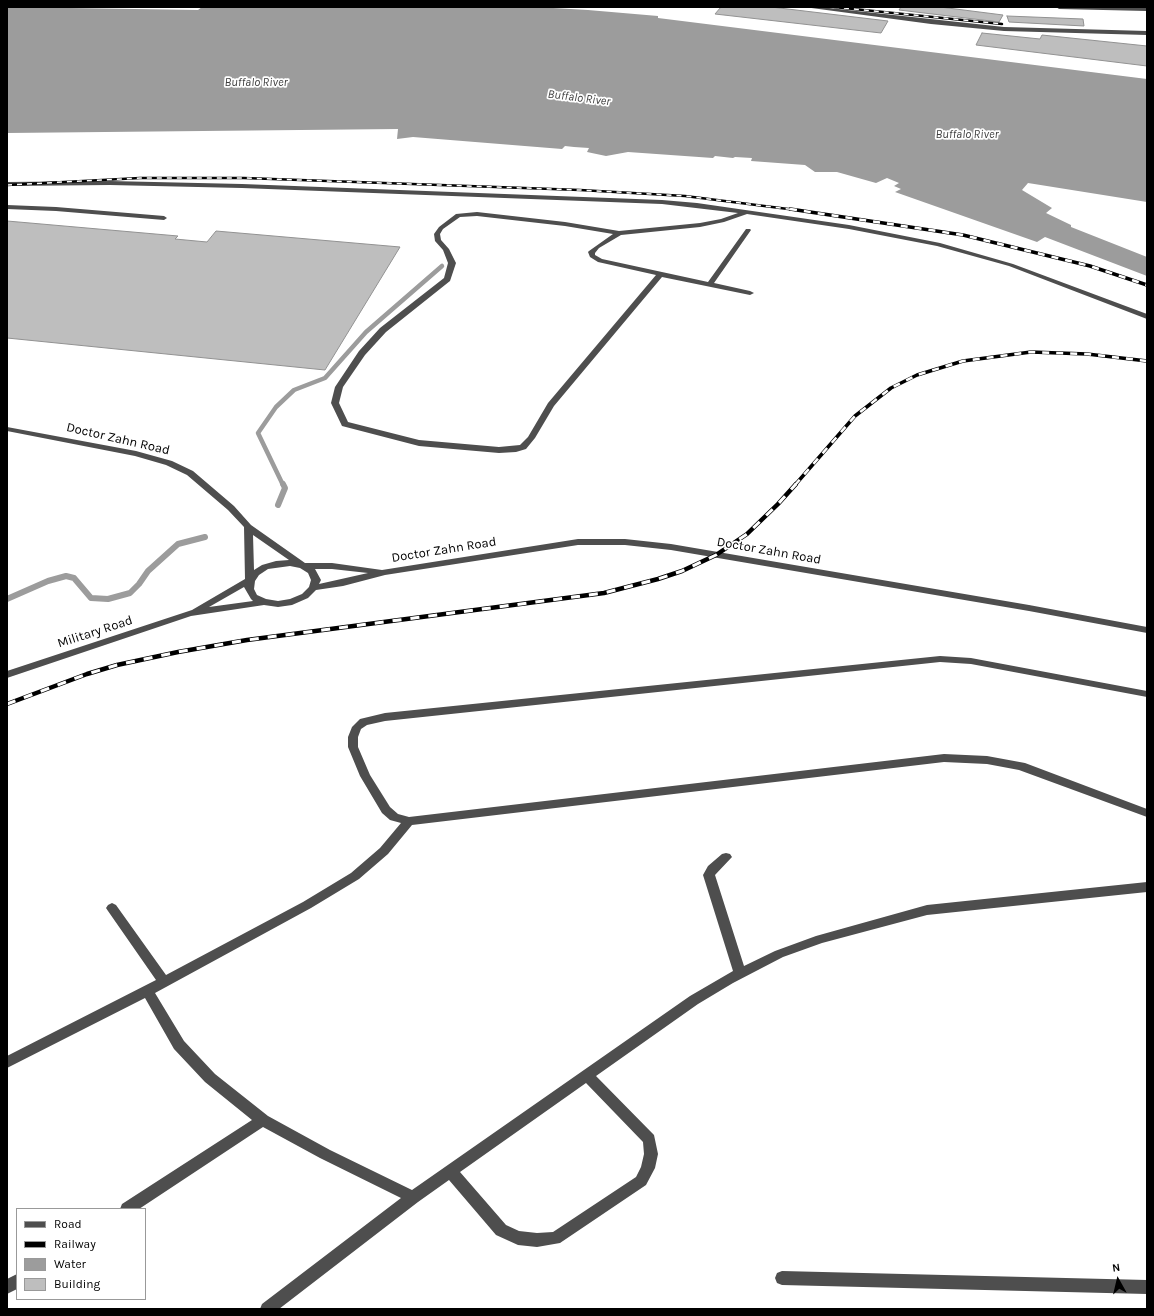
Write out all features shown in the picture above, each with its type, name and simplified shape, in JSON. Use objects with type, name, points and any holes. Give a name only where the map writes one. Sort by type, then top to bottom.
[{"type":"street","points":[[807,7],[931,22],[998,28],[1106,33],[1147,33]]},
{"type":"street","points":[[1059,7],[1125,10],[1147,9]]},
{"type":"street","points":[[7,184],[144,184],[662,202],[746,212],[849,227],[938,244],[1011,265],[1147,317]]},
{"type":"street","points":[[7,207],[164,218]]},
{"type":"street","points":[[660,274],[551,405],[532,438],[523,447],[499,450],[419,443],[364,430],[346,424],[335,403],[338,387],[362,354],[383,330],[447,279],[452,263],[446,249],[438,241],[437,234],[450,220],[458,216],[477,214],[565,224],[619,233],[700,225],[722,221],[746,212]]},
{"type":"street","points":[[709,285],[748,230]]},
{"type":"street","points":[[619,233],[596,247],[591,252],[592,256],[600,261],[750,293]]},
{"type":"street","name":"Doctor Zahn Road","points":[[7,429],[136,454],[169,463],[190,473],[231,508],[248,527],[312,572],[316,580],[313,588],[305,596],[292,602],[278,604],[264,602]]},
{"type":"street","points":[[248,527],[249,589],[254,597],[264,602]]},
{"type":"street","name":"Doctor Zahn Road","points":[[313,588],[343,583],[385,572],[578,542],[625,542],[671,547],[1029,608],[1147,630]]},
{"type":"street","name":"Doctor Zahn Road","points":[[250,580],[256,572],[265,567],[276,564],[290,563],[303,566],[332,566],[385,572]]},
{"type":"street","name":"Military Road","points":[[190,613],[250,580]]},
{"type":"street","name":"Military Road","points":[[7,674],[190,613],[264,602]]},
{"type":"street","points":[[1147,694],[971,661],[940,659],[385,717],[364,722],[357,727],[353,737],[353,747],[365,776],[386,810],[394,817],[409,821],[944,758],[987,760],[1014,765],[1147,813]]},
{"type":"street","points":[[7,1062],[147,991],[307,905],[355,876],[384,850],[409,821]]},
{"type":"street","points":[[726,857],[712,869],[709,875],[740,974]]},
{"type":"street","points":[[267,1309],[413,1197],[694,1000],[779,954],[820,939],[927,910],[1147,887]]},
{"type":"street","points":[[112,908],[164,982]]},
{"type":"street","points":[[147,991],[179,1045],[210,1078],[263,1120],[325,1154],[413,1197]]},
{"type":"street","points":[[450,1171],[501,1230],[518,1238],[537,1240],[555,1238],[641,1181],[648,1168],[651,1154],[649,1139],[587,1075]]},
{"type":"street","points":[[129,1208],[263,1120]]},
{"type":"street","points":[[782,1278],[1147,1287]]},
{"type":"street","points":[[7,1287],[16,1282]]},
{"type":"water","name":"Buffalo River","points":[[7,7],[198,10],[202,7],[536,7],[588,10],[658,16],[658,18],[1147,79],[1147,202],[1028,183],[1022,190],[1052,208],[1046,213],[1071,225],[1071,227],[1147,257],[1147,276],[1045,237],[1037,242],[895,192],[901,189],[894,186],[899,183],[887,178],[876,183],[837,172],[815,172],[805,165],[751,161],[752,158],[715,156],[713,158],[628,152],[606,156],[587,152],[589,148],[565,146],[562,149],[413,137],[397,139],[398,129],[7,133]]},
{"type":"building","points":[[721,7],[771,7],[888,21],[881,33],[715,14]]},
{"type":"building","points":[[901,7],[940,7],[1003,15],[999,22],[899,10]]},
{"type":"building","points":[[1007,16],[1083,19],[1084,26],[1009,22]]},
{"type":"building","points":[[982,33],[1040,39],[1042,35],[1147,46],[1147,66],[976,45]]},
{"type":"building","points":[[7,221],[178,236],[175,239],[207,242],[216,231],[400,247],[325,370],[7,338]]},
{"type":"waterway","points":[[283,485],[258,433],[276,407],[294,390],[325,378],[366,332],[442,266]]},
{"type":"waterway","points":[[278,505],[285,488],[283,484]]},
{"type":"waterway","points":[[7,599],[48,581],[66,576],[74,578],[91,598],[108,599],[130,593],[139,584],[148,571],[178,544],[205,537]]},
{"type":"railway","points":[[834,7],[1002,24]]},
{"type":"railway","points":[[7,185],[140,178],[244,178],[580,190],[685,196],[796,210]]},
{"type":"railway","points":[[790,209],[963,235],[1090,266],[1147,285]]},
{"type":"railway","points":[[795,485],[855,416],[891,388],[917,375],[963,361],[1031,352],[1087,354],[1147,361]]},
{"type":"railway","points":[[7,704],[87,674],[117,665],[178,652],[247,640],[604,593],[658,579],[682,571],[716,555],[747,534],[796,484]]}]
